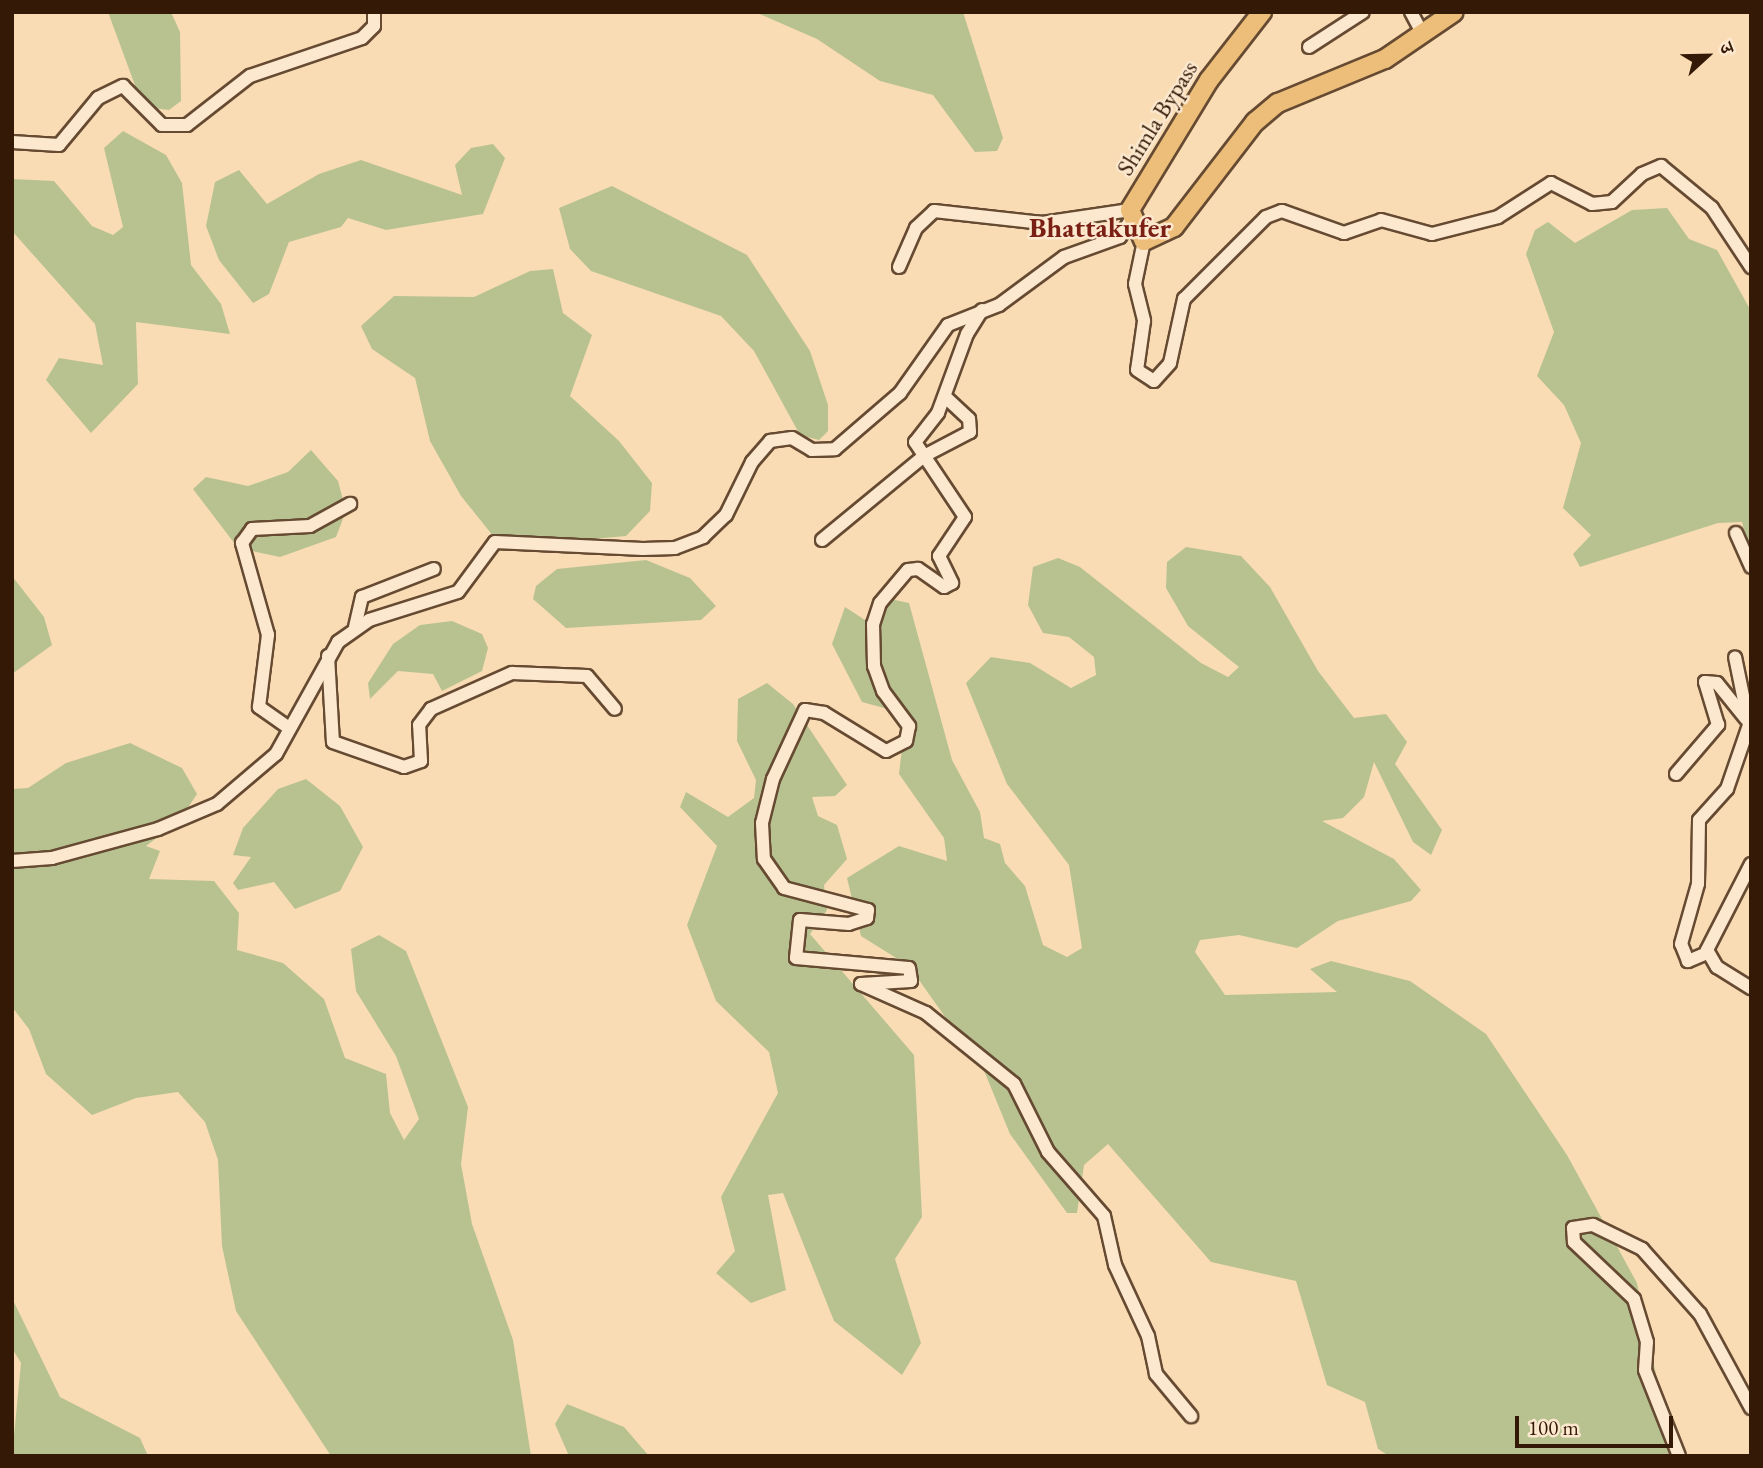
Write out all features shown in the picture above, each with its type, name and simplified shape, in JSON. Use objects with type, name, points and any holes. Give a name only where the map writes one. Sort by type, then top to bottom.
[{"type":"highway","name":"Shimla Bypass","points":[[1130,216],[1209,80],[1262,12]]},
{"type":"highway","points":[[1130,216],[1144,241],[1174,227],[1255,122],[1278,103],[1385,59],[1454,12]]},
{"type":"street","points":[[12,142],[59,145],[98,98],[123,86],[162,125],[187,125],[250,76],[362,38],[374,26],[374,12]]},
{"type":"street","points":[[1309,47],[1363,12]]},
{"type":"street","points":[[1411,12],[1421,32]]},
{"type":"street","points":[[1144,241],[1135,284],[1144,321],[1137,370],[1154,381],[1170,363],[1184,299],[1266,217],[1282,211],[1344,233],[1381,220],[1432,234],[1498,217],[1551,183],[1592,204],[1612,202],[1642,174],[1661,166],[1712,208],[1751,267]]},
{"type":"street","points":[[900,267],[916,228],[934,211],[1042,223],[1130,216]]},
{"type":"street","points":[[12,861],[52,858],[196,815],[262,771],[328,656],[355,627],[458,592],[486,549],[508,538],[643,549],[675,548],[703,537],[726,515],[760,449],[779,437],[812,450],[835,449],[900,393],[948,326],[1013,297],[1064,257],[1120,237],[1130,216]]},
{"type":"street","points":[[982,310],[945,397],[915,442],[921,458],[965,517],[939,556],[952,583],[944,587],[918,569],[908,570],[880,603],[873,624],[874,666],[883,691],[908,726],[906,741],[886,751],[824,713],[805,710],[773,779],[762,823],[764,859],[785,888],[867,910],[864,920],[849,924],[800,920],[796,958],[907,966],[911,981],[861,984],[926,1013],[1014,1084],[1051,1157],[1104,1216],[1115,1265],[1148,1336],[1156,1374],[1191,1416]]},
{"type":"street","points":[[822,540],[921,458],[971,428],[945,397]]},
{"type":"street","points":[[289,728],[259,708],[268,635],[242,543],[252,529],[310,526],[350,504]]},
{"type":"street","points":[[1736,533],[1751,567]]},
{"type":"street","points":[[355,627],[362,597],[435,569]]},
{"type":"street","points":[[328,656],[333,742],[404,767],[421,761],[419,725],[431,709],[512,673],[587,676],[615,709]]},
{"type":"street","points":[[1735,657],[1749,722],[1727,789],[1699,820],[1699,879],[1681,949],[1688,961],[1707,953],[1751,864]]},
{"type":"street","points":[[1676,774],[1718,725],[1706,682],[1717,683],[1749,722]]},
{"type":"street","points":[[1707,953],[1751,988]]},
{"type":"street","points":[[1679,1456],[1643,1364],[1647,1342],[1634,1298],[1574,1242],[1573,1228],[1593,1225],[1642,1249],[1700,1314],[1751,1408]]},
{"type":"green space","points":[[108,12],[171,12],[180,32],[181,101],[169,110],[152,108],[136,88]]},
{"type":"green space","points":[[755,12],[963,12],[1003,138],[997,151],[975,152],[933,95],[880,81],[817,39]]},
{"type":"green space","points":[[123,131],[166,155],[182,183],[191,265],[221,304],[230,334],[136,322],[138,384],[91,433],[46,380],[59,358],[103,365],[95,324],[12,231],[12,179],[54,181],[92,226],[113,235],[123,227],[104,148]]},
{"type":"green space","points":[[493,144],[505,158],[483,214],[386,230],[348,218],[341,227],[289,242],[269,294],[253,303],[219,260],[206,226],[215,182],[239,170],[267,204],[319,174],[361,160],[462,195],[455,165],[471,148]]},
{"type":"green space","points":[[612,186],[747,255],[810,351],[828,405],[828,431],[819,440],[800,435],[754,351],[721,316],[591,271],[570,249],[559,208]]},
{"type":"green space","points":[[1667,208],[1689,239],[1717,250],[1751,311],[1751,557],[1742,522],[1718,523],[1580,567],[1573,554],[1591,535],[1563,508],[1581,443],[1564,405],[1537,376],[1554,332],[1526,254],[1535,230],[1548,222],[1575,243],[1632,210]]},
{"type":"green space","points":[[553,269],[563,313],[592,335],[570,396],[619,441],[652,483],[650,511],[626,536],[502,547],[461,496],[430,441],[415,378],[372,349],[361,326],[394,296],[474,297],[530,271]]},
{"type":"green space","points":[[311,450],[338,481],[346,511],[336,537],[280,557],[238,548],[193,489],[206,477],[248,486],[288,472]]},
{"type":"green space","points":[[1186,547],[1241,556],[1270,587],[1318,671],[1354,718],[1386,714],[1407,742],[1395,764],[1442,830],[1431,855],[1413,842],[1374,762],[1364,797],[1343,818],[1322,821],[1394,859],[1421,890],[1411,901],[1338,921],[1297,948],[1239,935],[1200,940],[1195,952],[1225,995],[1337,992],[1310,969],[1331,961],[1410,981],[1486,1034],[1567,1155],[1637,1283],[1673,1456],[1389,1456],[1378,1449],[1365,1402],[1327,1385],[1296,1281],[1211,1262],[1108,1144],[1084,1165],[1077,1213],[1067,1213],[1010,1134],[985,1073],[909,966],[861,936],[847,878],[899,846],[947,861],[944,838],[899,774],[906,714],[862,702],[832,644],[845,607],[865,620],[890,599],[909,603],[952,760],[980,812],[984,838],[1000,844],[1005,863],[1025,886],[1043,945],[1067,957],[1082,948],[1069,865],[1007,784],[966,683],[991,657],[1030,663],[1071,688],[1096,675],[1094,657],[1069,637],[1043,633],[1028,605],[1033,567],[1058,558],[1080,567],[1201,663],[1228,677],[1239,667],[1188,626],[1166,588],[1167,562]]},
{"type":"green space","points":[[646,560],[690,578],[716,606],[701,620],[566,628],[533,599],[536,586],[557,569]]},
{"type":"green space","points":[[12,576],[44,617],[52,645],[12,674]]},
{"type":"green space","points":[[452,621],[482,634],[488,648],[482,671],[442,691],[433,674],[398,671],[370,699],[368,683],[393,644],[420,625]]},
{"type":"green space","points":[[767,683],[793,704],[847,785],[835,796],[812,797],[818,816],[837,825],[847,859],[824,885],[827,910],[810,934],[914,1055],[922,1217],[895,1259],[921,1343],[902,1375],[834,1321],[783,1193],[768,1195],[786,1290],[751,1303],[716,1273],[735,1251],[721,1197],[778,1093],[769,1052],[716,1001],[687,925],[717,846],[680,807],[686,792],[728,817],[754,798],[756,780],[737,741],[738,699]]},
{"type":"green space","points":[[130,743],[182,768],[197,794],[179,821],[146,846],[160,851],[149,879],[214,881],[239,913],[237,950],[283,963],[324,999],[345,1058],[386,1074],[390,1113],[404,1140],[419,1119],[396,1056],[356,991],[351,949],[379,935],[406,951],[468,1107],[461,1164],[472,1224],[513,1340],[531,1456],[331,1456],[236,1311],[222,1246],[218,1160],[205,1122],[178,1092],[136,1098],[92,1115],[46,1074],[29,1029],[12,1007],[12,789],[28,788],[66,763]]},
{"type":"green space","points":[[306,779],[340,806],[363,847],[340,891],[295,909],[274,882],[238,890],[233,883],[251,857],[233,855],[243,828],[278,789]]},
{"type":"green space","points":[[12,1298],[60,1397],[140,1438],[148,1456],[12,1456],[21,1363],[12,1348]]},
{"type":"green space","points":[[567,1404],[624,1427],[649,1456],[569,1456],[555,1424]]},
{"type":"district","name":"Bhattakufer","points":[[1100,227]]}]
